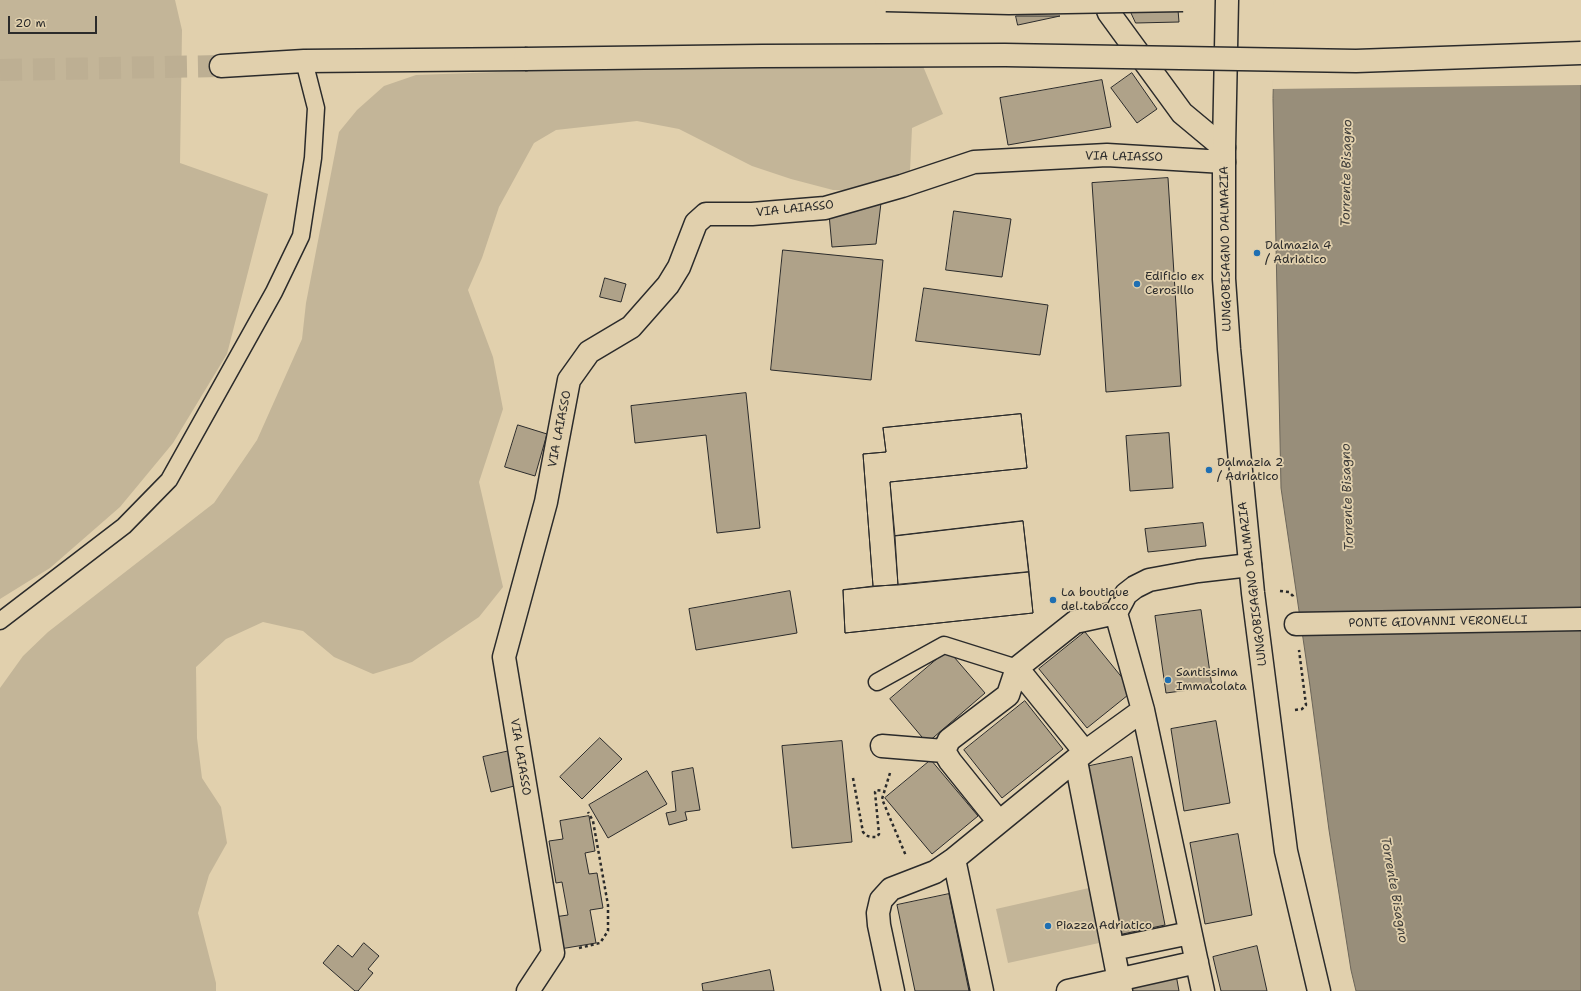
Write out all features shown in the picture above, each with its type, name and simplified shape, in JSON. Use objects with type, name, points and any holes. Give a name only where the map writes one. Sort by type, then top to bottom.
[{"type":"main road","points":[[886,0],[1009,3],[1183,0]]},
{"type":"main road","name":"LUNGOBISAGNO DALMAZIA","points":[[1104,0],[1109,13],[1182,113],[1224,155]]},
{"type":"main road","name":"LUNGOBISAGNO DALMAZIA","points":[[1227,0],[1224,155],[1224,287],[1229,349],[1250,565],[1286,851],[1319,991]]},
{"type":"main road","points":[[221,66],[304,61],[762,56],[1005,55],[1356,61],[1581,53]]},
{"type":"main road","name":"VIA LAIASSO","points":[[553,954],[504,656],[546,502],[569,380],[589,352],[631,327],[668,285],[679,267],[696,223],[706,214],[752,214],[826,208],[902,186],[974,162],[1107,155],[1224,155]]},
{"type":"main road","points":[[1203,991],[1143,710],[1116,612],[1126,594],[1135,587],[1149,580],[1198,571],[1250,565]]},
{"type":"main road","points":[[944,751],[949,740],[1008,695],[1017,668],[1075,622],[1116,612]]},
{"type":"main road","name":"PONTE GIOVANNI VERONELLI","points":[[1296,624],[1581,619]]},
{"type":"main road","points":[[1017,668],[1080,756],[1120,985]]},
{"type":"main road","points":[[893,991],[879,925],[878,907],[881,900],[891,889],[935,872],[1080,756],[1143,710]]},
{"type":"main road","points":[[890,747],[944,751]]},
{"type":"main road","points":[[944,751],[950,761],[999,822]]},
{"type":"main road","points":[[954,858],[982,991]]},
{"type":"main road","points":[[1113,949],[1190,933]]},
{"type":"main road","points":[[528,991],[553,954]]},
{"type":"main road","points":[[1068,991],[1120,985],[1197,962]]},
{"type":"lane","points":[[0,622],[124,526],[169,480],[274,292],[301,236],[313,158],[316,108],[304,61]]},
{"type":"lane","points":[[877,682],[944,645],[1017,668]]},
{"type":"path","points":[[1268,713],[1302,709],[1306,705],[1296,624]]},
{"type":"path","points":[[890,747],[883,802],[915,879]]},
{"type":"path","points":[[853,778],[863,832],[866,836],[877,837],[879,834],[875,792],[876,790],[884,791]]},
{"type":"path","points":[[553,954],[600,943],[608,931],[608,905],[593,821],[588,812]]},
{"type":"shaded area","points":[[0,0],[175,0],[182,30],[180,163],[268,194],[227,354],[173,443],[120,507],[50,568],[0,599]]},
{"type":"shaded area","points":[[920,59],[943,114],[912,128],[910,171],[874,191],[833,190],[791,179],[752,166],[679,129],[637,121],[556,130],[534,143],[499,207],[482,258],[468,290],[493,357],[503,409],[479,482],[503,587],[479,617],[412,662],[373,674],[334,657],[303,631],[263,622],[226,639],[196,667],[197,738],[202,778],[221,807],[227,843],[209,875],[198,913],[216,983],[216,991],[0,991],[0,688],[23,656],[48,632],[214,503],[257,440],[302,339],[306,303],[339,132],[357,110],[384,86],[416,75],[691,65]]},
{"type":"shaded area","name":"Piazza Adriatico","points":[[1089,888],[1099,943],[1008,963],[996,909]]},
{"type":"water","name":"Torrente Bisagno","points":[[1276,0],[1581,0],[1581,991],[1356,991],[1351,970],[1329,830],[1281,488],[1273,99]]},
{"type":"pier","points":[[1274,0],[1581,0],[1581,85],[1272,89]]},
{"type":"building","points":[[1130,10],[1178,10],[1179,22],[1136,23]]},
{"type":"building","points":[[1016,16],[1060,16],[1018,25]]},
{"type":"building","points":[[1132,73],[1157,109],[1137,123],[1111,88]]},
{"type":"building","points":[[1102,80],[1111,127],[1008,145],[1000,98]]},
{"type":"building","name":"Edificio ex Cerosillo","points":[[1168,178],[1181,386],[1106,392],[1092,183]]},
{"type":"building","points":[[881,203],[876,244],[832,247],[829,214]]},
{"type":"building","points":[[954,211],[1011,219],[1002,277],[946,270]]},
{"type":"building","points":[[783,250],[883,260],[871,380],[771,370]]},
{"type":"building","points":[[605,278],[626,284],[621,302],[600,297]]},
{"type":"building","points":[[924,288],[1048,305],[1040,355],[916,341]]},
{"type":"building","points":[[746,393],[760,528],[717,533],[706,435],[635,443],[631,406]]},
{"type":"building","points":[[1021,414],[1027,468],[890,482],[895,536],[1023,521],[1033,613],[845,633],[843,590],[873,586],[863,454],[886,452],[883,428]]},
{"type":"building","points":[[1021,414],[1027,468],[890,482],[898,585],[873,586],[863,454],[886,452],[883,428]]},
{"type":"building","points":[[518,425],[547,434],[535,476],[505,467]]},
{"type":"building","points":[[1169,433],[1173,488],[1130,491],[1126,436]]},
{"type":"building","points":[[1023,521],[1029,572],[898,585],[895,536]]},
{"type":"building","points":[[1203,523],[1206,546],[1148,552],[1145,529]]},
{"type":"building","points":[[1029,572],[1033,613],[845,633],[843,590]]},
{"type":"building","points":[[790,591],[797,633],[696,650],[689,609]]},
{"type":"building","points":[[1201,610],[1212,687],[1166,693],[1155,616]]},
{"type":"building","points":[[1085,632],[1133,691],[1087,728],[1039,669]]},
{"type":"building","points":[[948,650],[985,693],[927,743],[890,699]]},
{"type":"building","points":[[1025,701],[1063,749],[1002,798],[964,750]]},
{"type":"building","points":[[1216,721],[1230,803],[1184,811],[1171,729]]},
{"type":"building","points":[[600,738],[622,759],[582,799],[560,777]]},
{"type":"building","points":[[842,741],[852,842],[792,848],[782,746]]},
{"type":"building","points":[[514,750],[522,784],[491,792],[483,757]]},
{"type":"building","points":[[1132,757],[1165,925],[1118,935],[1085,767]]},
{"type":"building","points":[[931,760],[978,816],[932,854],[885,798]]},
{"type":"building","points":[[693,768],[700,810],[685,812],[687,820],[669,825],[666,813],[676,811],[672,772]]},
{"type":"building","points":[[647,771],[667,804],[608,838],[589,805]]},
{"type":"building","points":[[589,816],[595,851],[585,853],[589,874],[597,873],[603,908],[590,910],[596,943],[560,949],[554,917],[568,915],[562,882],[556,883],[549,841],[563,839],[560,821]]},
{"type":"building","points":[[1238,834],[1252,915],[1205,924],[1190,843]]},
{"type":"building","points":[[949,894],[969,991],[915,991],[897,905]]},
{"type":"building","points":[[364,943],[379,956],[368,969],[373,973],[358,991],[355,991],[323,963],[338,945],[352,957]]},
{"type":"building","points":[[1257,946],[1267,991],[1221,991],[1213,957]]},
{"type":"building","points":[[1175,969],[1179,991],[1130,991],[1127,979]]},
{"type":"building","points":[[770,970],[774,991],[703,991],[702,984]]},
{"type":"tunnel","points":[[0,70],[221,66]]},
{"type":"place","name":"Dalmazia 4 / Adriatico","points":[[1257,253]]},
{"type":"place","name":"Edificio ex Cerosillo","points":[[1137,284]]},
{"type":"place","name":"Dalmazia 2 / Adriatico","points":[[1209,470]]},
{"type":"place","name":"La boutique del tabacco","points":[[1053,600]]},
{"type":"place","name":"Santissima Immacolata","points":[[1168,680]]},
{"type":"place","name":"Piazza Adriatico","points":[[1048,926]]}]
